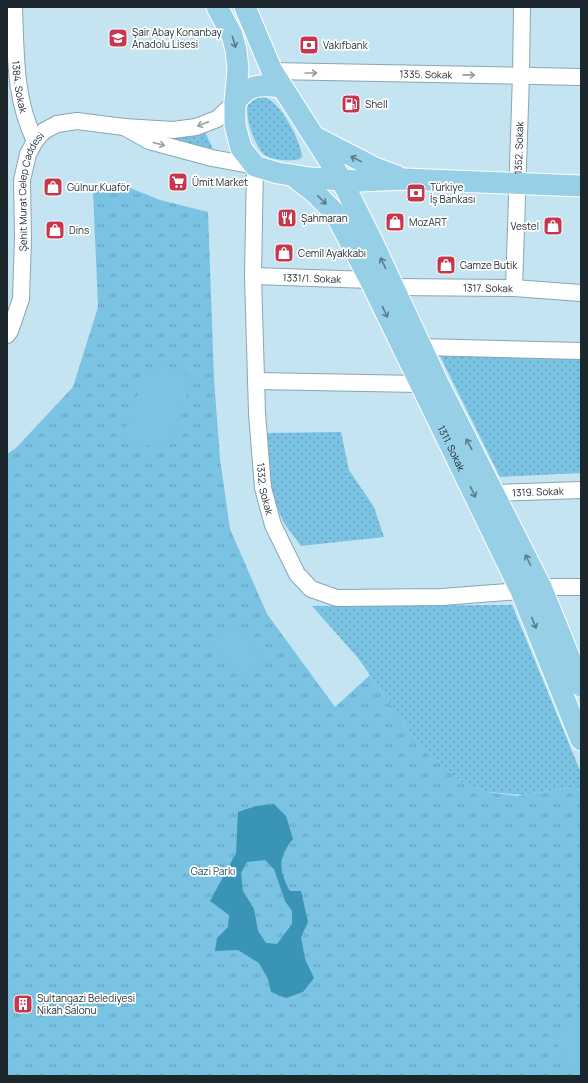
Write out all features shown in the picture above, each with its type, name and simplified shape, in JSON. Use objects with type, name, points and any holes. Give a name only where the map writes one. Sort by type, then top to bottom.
[{"type":"main road","points":[[217,7],[232,35],[236,50],[238,70],[235,102],[235,125],[241,148],[255,166],[264,170],[292,175],[360,181],[405,179],[581,186]]},
{"type":"main road","name":"1311. Sokak","points":[[246,8],[276,79],[341,179],[394,287],[438,383],[495,493],[531,589],[581,740]]},
{"type":"main road","points":[[235,102],[250,87],[266,85],[276,79]]},
{"type":"main road","points":[[314,136],[375,168],[405,179]]},
{"type":"main road","name":"1311. Sokak","points":[[292,175],[315,193],[335,213],[370,280],[420,384],[581,684]]},
{"type":"street","name":"1384. Sokak","points":[[14,7],[12,77],[26,122],[35,141]]},
{"type":"street","name":"1352. Sokak","points":[[514,288],[522,7]]},
{"type":"street","name":"1335. Sokak","points":[[276,79],[521,75],[581,77]]},
{"type":"street","points":[[124,128],[173,130],[196,127],[217,119],[235,102]]},
{"type":"street","name":"Şehit Murat Celep Caddesi","points":[[7,335],[10,331],[21,299],[23,238],[22,180],[28,154],[35,141],[44,131],[57,124],[76,121],[124,128]]},
{"type":"street","points":[[124,128],[149,141],[212,158],[255,166]]},
{"type":"street","name":"1332. Sokak","points":[[255,166],[253,276],[256,381],[263,488],[273,525],[296,574],[311,590],[337,598],[442,597],[531,589],[581,587]]},
{"type":"street","name":"1331/1. Sokak","points":[[253,276],[370,280]]},
{"type":"street","name":"1317. Sokak","points":[[394,287],[514,288],[581,293]]},
{"type":"street","points":[[421,347],[581,351]]},
{"type":"street","points":[[256,381],[420,384]]},
{"type":"street","name":"1319. Sokak","points":[[495,493],[581,490]]},
{"type":"green space","points":[[264,97],[270,100],[283,113],[293,131],[300,149],[302,156],[300,159],[283,160],[270,158],[262,152],[258,146],[251,130],[247,107],[249,102],[252,100]]},
{"type":"green space","points":[[204,130],[213,149],[173,139]]},
{"type":"green space","name":"Gazi Parkı","points":[[118,183],[160,200],[208,212],[214,379],[220,459],[230,529],[267,614],[335,707],[370,675],[415,739],[461,782],[487,792],[518,796],[568,788],[581,791],[581,1076],[7,1076],[7,454],[16,448],[73,387],[98,307],[93,192]]},
{"type":"green space","points":[[440,356],[581,359],[581,473],[500,477]]},
{"type":"green space","points":[[154,363],[193,377],[169,447],[162,445],[160,450],[123,437],[147,368],[152,370]]},
{"type":"green space","points":[[341,432],[349,470],[374,507],[384,537],[301,546],[283,521],[278,510],[270,478],[267,433]]},
{"type":"green space","points":[[512,605],[581,773],[581,791],[568,788],[524,795],[487,792],[461,782],[415,739],[358,658],[312,606]]},
{"type":"green space","points":[[238,624],[266,662],[240,681],[213,643]]},
{"type":"green space","points":[[581,1015],[581,1073],[552,1038]]},
{"type":"shaded area","points":[[274,804],[286,816],[293,839],[282,858],[281,864],[283,877],[290,891],[301,891],[308,922],[301,937],[305,959],[314,978],[303,992],[286,998],[271,992],[268,979],[259,963],[238,950],[215,951],[217,938],[228,927],[229,915],[210,901],[236,853],[238,812],[256,806]],"holes":[[[265,860],[274,869],[285,901],[292,911],[292,924],[277,944],[266,943],[258,931],[254,909],[243,891],[241,873],[247,862]]]},
{"type":"place","name":"Şair Abay Konanbay Anadolu Lisesi","points":[[118,38]]},
{"type":"place","name":"Vakıfbank","points":[[309,45]]},
{"type":"place","name":"Shell","points":[[351,104]]},
{"type":"place","name":"Ümit Market","points":[[178,182]]},
{"type":"place","name":"Gülnur Kuaför","points":[[53,187]]},
{"type":"place","name":"Türkiye İş Bankası","points":[[416,193]]},
{"type":"place","name":"Şahmaran","points":[[287,218]]},
{"type":"place","name":"MozART","points":[[395,222]]},
{"type":"place","name":"Vestel","points":[[553,226]]},
{"type":"place","name":"Dins","points":[[55,230]]},
{"type":"place","name":"Cemil Ayakkabı","points":[[284,253]]},
{"type":"place","name":"Gamze Butik","points":[[446,265]]},
{"type":"place","name":"Sultangazi Belediyesi Nikah Salonu","points":[[23,1004]]}]
